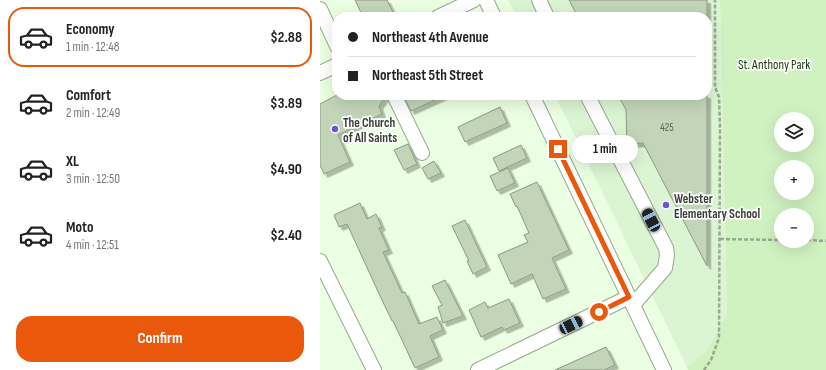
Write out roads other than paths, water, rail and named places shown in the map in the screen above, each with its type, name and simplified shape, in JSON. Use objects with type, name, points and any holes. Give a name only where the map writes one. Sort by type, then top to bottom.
[{"type":"street","points":[[449,12],[474,0]]},
{"type":"street","points":[[486,0],[492,12]]},
{"type":"street","points":[[539,0],[545,12]]},
{"type":"street","points":[[320,9],[332,35]]},
{"type":"street","points":[[320,73],[332,67]]},
{"type":"street","points":[[396,100],[422,153]]},
{"type":"street","points":[[534,100],[664,370]]},
{"type":"street","points":[[478,370],[631,301],[665,268],[667,255],[666,248],[590,100]]},
{"type":"street","points":[[320,261],[374,370]]},
{"type":"place","name":"The Church of All Saints","points":[[335,129]]},
{"type":"place","name":"Webster Elementary School","points":[[666,205]]},
{"type":"park label","name":"St. Anthony Park","points":[[774,64]]}]
